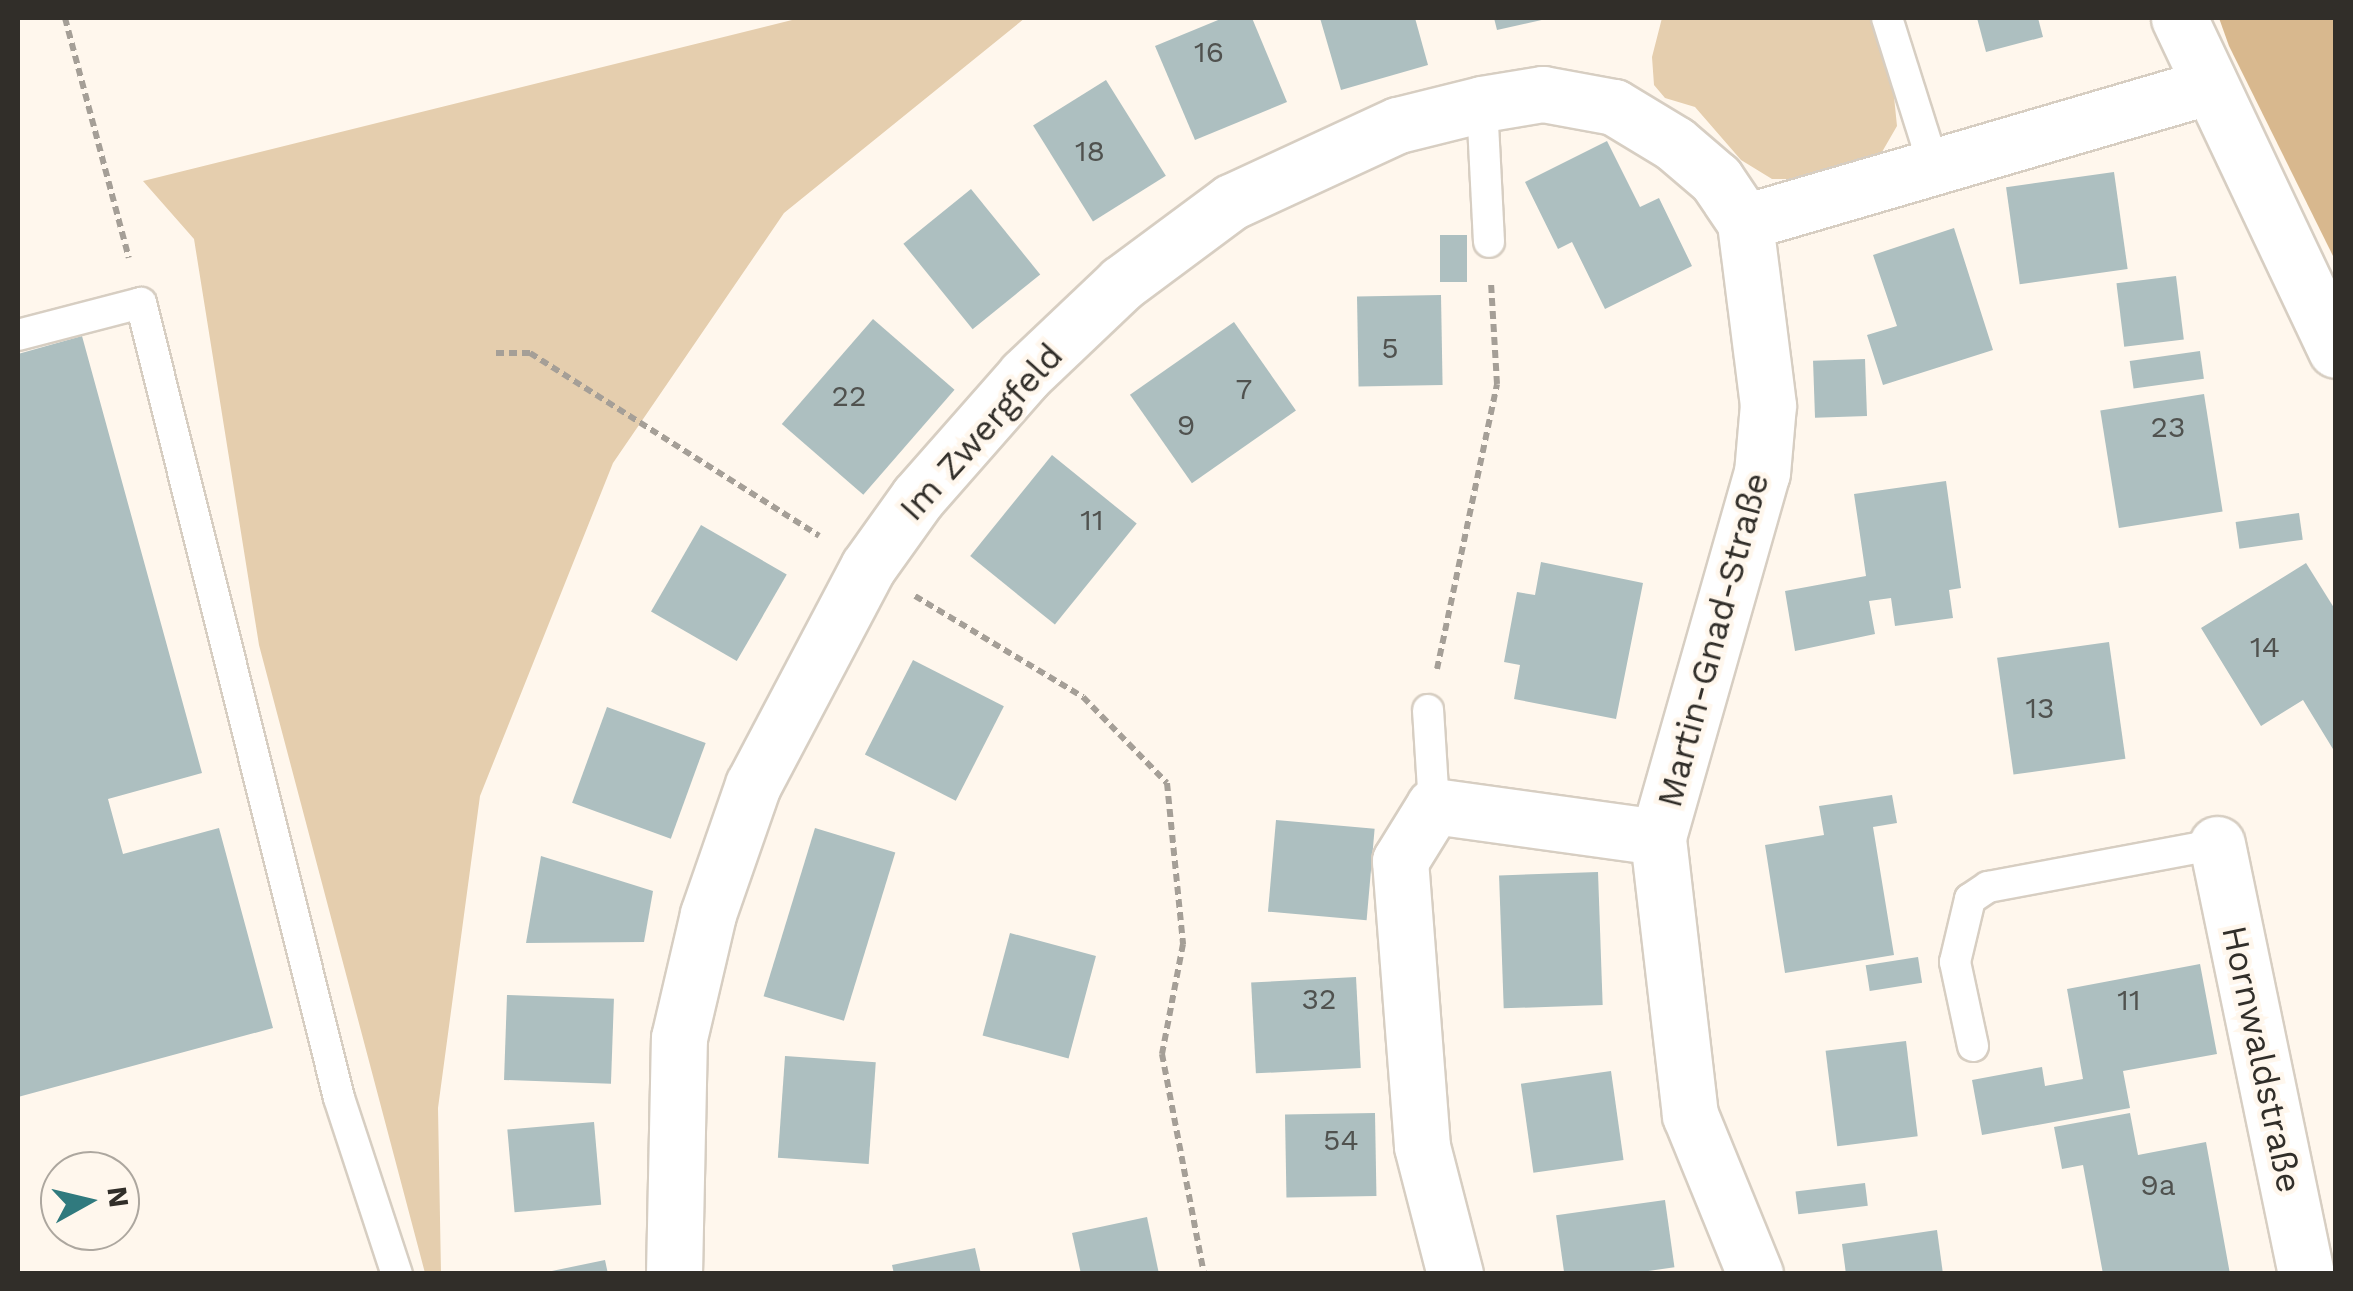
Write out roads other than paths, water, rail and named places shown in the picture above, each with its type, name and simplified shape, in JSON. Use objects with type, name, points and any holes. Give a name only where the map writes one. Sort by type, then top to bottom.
[{"type":"street","points":[[2179,18],[2207,86],[2336,350]]},
{"type":"street","points":[[1745,222],[2207,86]]},
{"type":"street","name":"Im Zwergfeld","points":[[674,1274],[679,1038],[708,914],[754,785],[868,567],[918,498],[1025,375],[1122,283],[1231,202],[1314,159],[1398,125],[1482,104],[1543,94],[1614,107],[1675,144],[1716,179],[1745,222]]},
{"type":"street","name":"Martin-Gnad-Straße","points":[[1745,222],[1768,405],[1762,473],[1658,837],[1690,1115],[1755,1274]]},
{"type":"street","points":[[1434,806],[1400,861],[1401,934],[1422,1146],[1455,1274]]},
{"type":"street","name":"Martin-Gnad-Straße","points":[[1434,806],[1658,837]]},
{"type":"street","name":"Hornwaldstraße","points":[[2217,844],[2306,1274]]},
{"type":"lane","points":[[1887,18],[1934,166]]},
{"type":"lane","points":[[1482,104],[1489,242]]},
{"type":"lane","points":[[18,335],[141,303],[338,1098],[397,1274]]},
{"type":"lane","points":[[1428,710],[1434,806]]},
{"type":"lane","points":[[1973,1046],[1955,962],[1970,899],[1988,887],[2217,844]]}]
